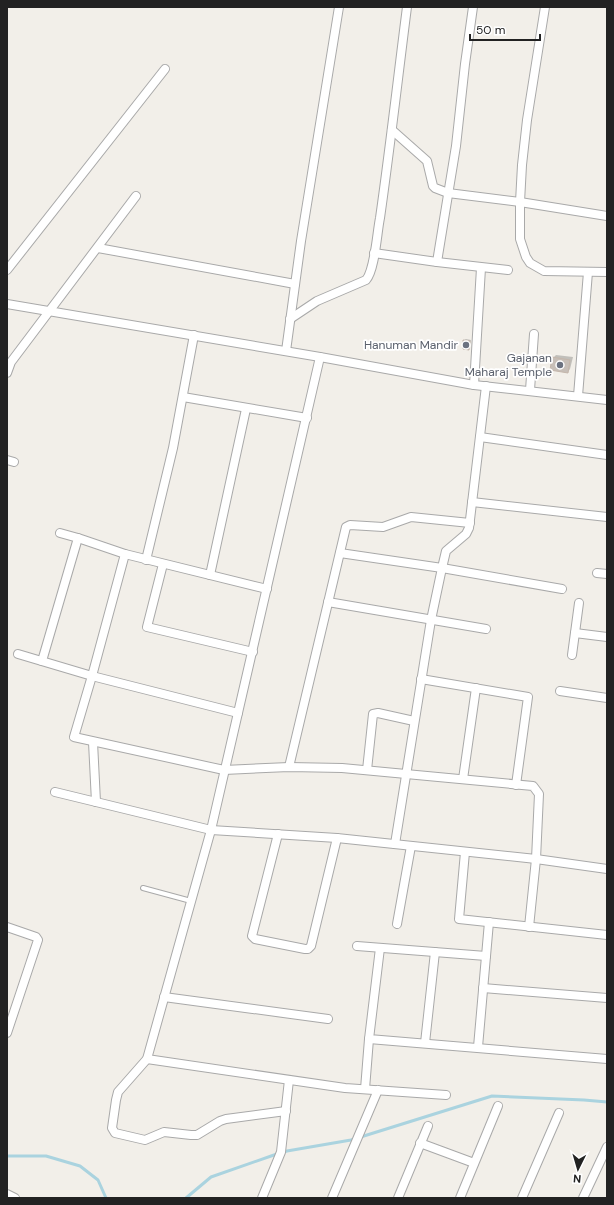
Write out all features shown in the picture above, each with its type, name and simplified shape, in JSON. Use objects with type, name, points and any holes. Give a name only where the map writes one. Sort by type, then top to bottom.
[{"type":"street","points":[[286,351],[295,284],[339,7]]},
{"type":"street","points":[[290,319],[317,301],[366,280],[370,275],[392,130],[407,7]]},
{"type":"street","points":[[437,262],[462,104],[465,64],[473,7]]},
{"type":"street","points":[[545,7],[527,120],[522,165],[520,239],[526,257],[530,263],[544,271],[607,272]]},
{"type":"street","points":[[7,270],[166,69]]},
{"type":"street","points":[[392,130],[427,160],[435,188],[448,193],[520,202],[607,216]]},
{"type":"street","points":[[7,373],[12,362],[136,196]]},
{"type":"street","points":[[98,248],[295,284]]},
{"type":"street","points":[[374,252],[481,268],[508,270]]},
{"type":"street","points":[[474,385],[481,268]]},
{"type":"street","points":[[578,396],[588,272]]},
{"type":"street","points":[[7,304],[286,351],[474,385],[530,390],[607,400]]},
{"type":"street","points":[[530,390],[534,334]]},
{"type":"street","points":[[146,560],[174,448],[194,336]]},
{"type":"street","points":[[286,1111],[226,1119],[197,1135],[164,1132],[146,1140],[115,1133],[112,1128],[118,1092],[147,1059],[211,830],[320,357]]},
{"type":"street","points":[[395,844],[431,620],[442,568],[446,551],[468,532],[470,523],[486,386]]},
{"type":"street","points":[[183,397],[246,409],[306,418]]},
{"type":"street","points":[[210,575],[246,409]]},
{"type":"street","points":[[480,436],[607,455]]},
{"type":"street","points":[[472,502],[607,517]]},
{"type":"street","points":[[289,767],[346,527],[350,525],[383,527],[412,517],[470,523]]},
{"type":"street","points":[[60,533],[146,560],[267,589]]},
{"type":"street","points":[[42,661],[78,538]]},
{"type":"street","points":[[340,553],[442,568],[562,590]]},
{"type":"street","points":[[125,554],[74,737],[224,770],[289,767],[342,768],[533,786],[539,794],[536,859],[529,927]]},
{"type":"street","points":[[163,564],[147,627],[253,652]]},
{"type":"street","points":[[597,573],[607,574]]},
{"type":"street","points":[[328,602],[486,629]]},
{"type":"street","points":[[572,655],[579,603]]},
{"type":"street","points":[[575,633],[607,637]]},
{"type":"street","points":[[18,654],[92,676],[238,713]]},
{"type":"street","points":[[421,680],[528,697],[516,785]]},
{"type":"street","points":[[463,779],[476,688]]},
{"type":"street","points":[[560,691],[607,698]]},
{"type":"street","points":[[367,770],[373,714],[414,721]]},
{"type":"street","points":[[93,742],[96,802]]},
{"type":"street","points":[[55,792],[211,830],[337,838],[536,859],[607,869]]},
{"type":"street","points":[[278,834],[252,936],[255,939],[305,949],[311,946],[337,838]]},
{"type":"street","points":[[397,924],[412,846]]},
{"type":"street","points":[[465,852],[458,919],[607,935]]},
{"type":"street","points":[[478,1047],[489,922]]},
{"type":"street","points":[[7,927],[36,937],[38,940],[7,1033]]},
{"type":"street","points":[[357,946],[486,956]]},
{"type":"street","points":[[365,1089],[369,1039],[380,948]]},
{"type":"street","points":[[425,1043],[435,952]]},
{"type":"street","points":[[483,988],[607,998]]},
{"type":"street","points":[[164,997],[328,1019]]},
{"type":"street","points":[[369,1039],[607,1059]]},
{"type":"street","points":[[147,1059],[345,1088],[446,1095]]},
{"type":"street","points":[[262,1198],[281,1152],[289,1080]]},
{"type":"street","points":[[332,1198],[378,1090]]},
{"type":"street","points":[[460,1198],[498,1106]]},
{"type":"street","points":[[522,1198],[559,1113]]},
{"type":"street","points":[[398,1198],[428,1126]]},
{"type":"street","points":[[420,1143],[474,1163]]},
{"type":"street","points":[[583,1198],[607,1147]]},
{"type":"street","points":[[7,1194],[15,1198]]},
{"type":"lane","points":[[143,888],[191,900]]},
{"type":"building","name":"Hanuman Mandir","points":[[463,340],[470,341],[469,350],[463,349]]},
{"type":"building","name":"Gajanan Maharaj Temple","points":[[552,357],[570,360],[568,373],[550,370]]},
{"type":"waterway","points":[[186,1198],[211,1177],[274,1155],[287,1151],[351,1140],[492,1096],[607,1102]]},
{"type":"waterway","points":[[7,1156],[46,1156],[80,1166],[98,1180],[106,1198]]},
{"type":"place","name":"Hanuman Mandir","points":[[466,345]]},
{"type":"place","name":"Gajanan Maharaj Temple","points":[[560,365]]}]
